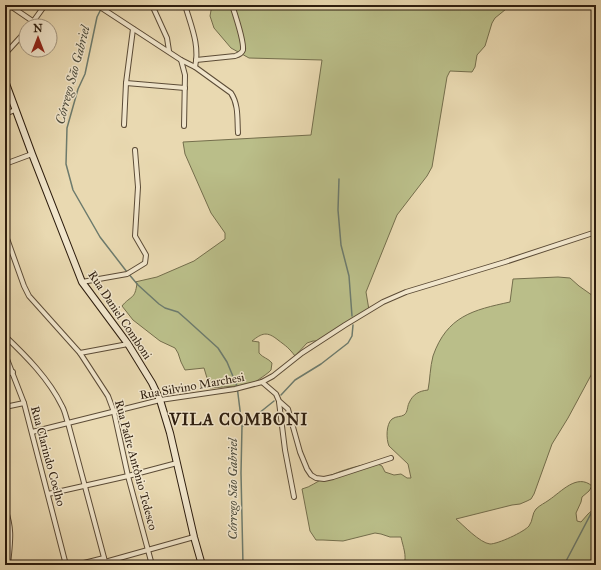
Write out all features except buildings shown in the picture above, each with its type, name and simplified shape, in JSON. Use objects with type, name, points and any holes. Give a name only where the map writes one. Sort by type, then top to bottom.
[{"type":"street","points":[[9,5],[25,18]]},
{"type":"street","points":[[36,18],[45,5]]},
{"type":"street","points":[[152,5],[167,38],[169,51]]},
{"type":"street","points":[[185,5],[196,43],[196,60],[194,67]]},
{"type":"street","points":[[196,60],[236,56],[243,50],[232,5]]},
{"type":"street","points":[[98,6],[169,51],[180,60],[194,67],[231,93],[236,106],[238,133]]},
{"type":"street","points":[[124,125],[126,83],[133,29]]},
{"type":"street","points":[[5,54],[18,40]]},
{"type":"street","points":[[180,60],[185,75],[184,126]]},
{"type":"street","name":"Rua Daniel Comboni","points":[[5,81],[82,282],[128,344],[152,383],[160,400],[170,433],[202,565]]},
{"type":"street","points":[[126,83],[185,88]]},
{"type":"street","points":[[5,114],[15,110]]},
{"type":"street","points":[[82,282],[127,274],[145,263],[146,255],[135,236],[138,186],[135,150]]},
{"type":"street","points":[[5,164],[32,154]]},
{"type":"street","name":"Rua Silvino Marchesi","points":[[32,432],[160,400],[235,389],[262,382],[273,376],[302,353],[383,302],[406,292],[505,262],[596,232]]},
{"type":"street","name":"Rua Padre Antônio Tedesco","points":[[5,233],[29,296],[80,353],[108,396],[114,412],[128,476],[152,565]]},
{"type":"street","points":[[5,336],[34,366],[51,388],[62,406],[105,562]]},
{"type":"street","points":[[80,353],[128,344]]},
{"type":"street","name":"Rua Clarindo Coelho","points":[[5,354],[24,403],[66,565]]},
{"type":"street","points":[[5,374],[13,372]]},
{"type":"street","points":[[262,382],[276,394],[279,401],[285,450],[294,497]]},
{"type":"street","points":[[279,401],[288,409],[300,452],[307,469],[311,475],[316,478],[324,479],[333,477],[391,458]]},
{"type":"street","points":[[5,407],[24,403]]},
{"type":"street","points":[[48,494],[177,463]]},
{"type":"street","points":[[5,508],[10,522],[11,534],[8,565]]},
{"type":"street","points":[[76,565],[105,562],[194,537]]},
{"type":"green space","points":[[212,5],[511,5],[495,18],[492,23],[485,46],[477,55],[475,67],[472,72],[450,71],[447,77],[432,167],[427,176],[397,215],[366,292],[369,310],[323,341],[313,341],[307,343],[295,356],[271,335],[265,334],[259,336],[252,341],[259,342],[259,353],[272,363],[271,370],[254,383],[243,384],[238,388],[236,386],[210,388],[204,368],[185,370],[175,348],[160,341],[133,320],[122,306],[134,295],[137,283],[135,282],[157,277],[194,261],[225,239],[225,233],[211,213],[185,154],[183,142],[311,135],[322,60],[249,58],[231,48],[214,28],[210,16]]},
{"type":"green space","points":[[558,277],[570,278],[596,298],[596,366],[552,444],[531,499],[520,504],[456,519],[481,541],[490,544],[499,542],[511,537],[529,526],[536,509],[569,485],[581,482],[586,483],[592,486],[582,497],[576,513],[577,521],[581,522],[596,507],[596,565],[404,565],[405,554],[401,537],[390,537],[375,533],[343,541],[316,540],[310,531],[302,489],[337,473],[354,467],[371,464],[382,466],[385,472],[394,475],[401,474],[407,478],[411,478],[408,464],[389,446],[387,436],[389,424],[395,417],[403,416],[405,414],[414,395],[428,390],[433,356],[446,332],[454,323],[473,312],[510,302],[513,279]]},
{"type":"waterway","name":"Córrego São Gabriel","points":[[103,5],[97,17],[85,74],[78,89],[67,128],[66,164],[73,190],[100,237],[127,272],[138,285],[159,304],[165,308],[178,312],[186,319],[218,348],[227,362],[237,386],[242,426],[241,473],[243,565]]},
{"type":"waterway","points":[[339,179],[338,210],[341,245],[349,276],[352,316]]},
{"type":"waterway","points":[[281,395],[295,380],[321,364],[348,343],[352,336],[353,325]]},
{"type":"waterway","points":[[243,426],[274,401]]},
{"type":"waterway","points":[[564,565],[596,504]]},
{"type":"district","name":"VILA COMBONI","points":[[239,419]]}]
